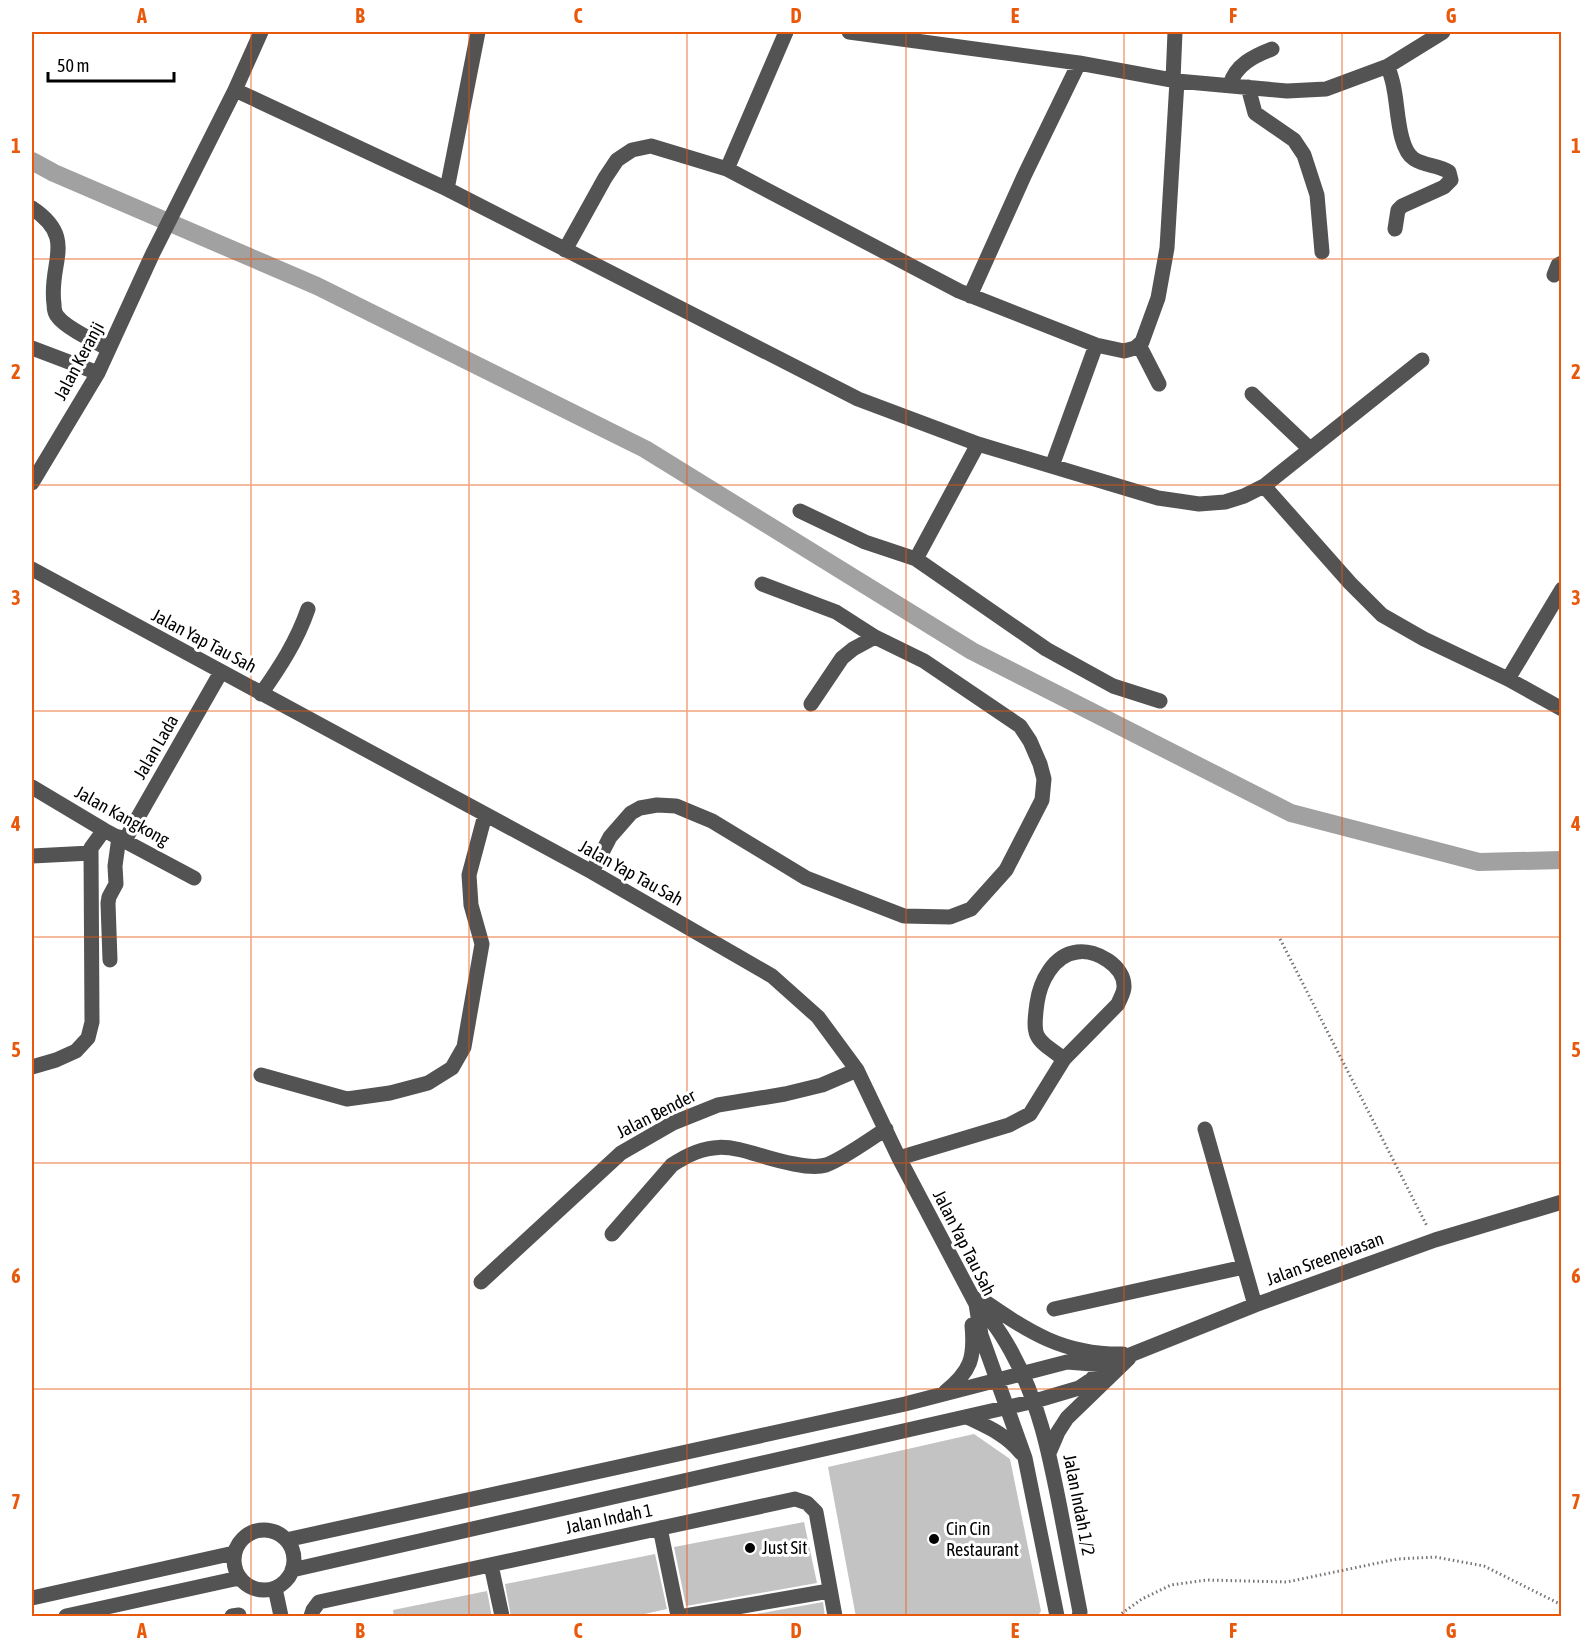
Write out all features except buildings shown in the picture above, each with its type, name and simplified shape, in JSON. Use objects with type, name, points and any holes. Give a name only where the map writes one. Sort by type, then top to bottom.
[{"type":"street","points":[[261,32],[235,90],[447,189],[858,399],[978,444],[1158,498],[1199,504],[1225,502],[1264,486],[1422,360]]},
{"type":"street","points":[[447,189],[478,32]]},
{"type":"street","points":[[727,169],[786,32]]},
{"type":"street","points":[[849,32],[944,38],[1175,80],[1287,91],[1326,89],[1388,66],[1443,32]]},
{"type":"street","points":[[565,250],[617,160],[632,150],[651,146],[727,169],[899,261],[970,296],[1096,345],[1124,351],[1142,342],[1158,298],[1167,248],[1175,32]]},
{"type":"street","points":[[1230,85],[1232,76],[1238,69],[1272,49]]},
{"type":"street","points":[[970,296],[1024,174],[1079,63]]},
{"type":"street","points":[[1388,66],[1400,128],[1409,154],[1414,159],[1449,172],[1451,180],[1444,187],[1402,206],[1398,210],[1395,229]]},
{"type":"street","points":[[1248,87],[1255,113],[1294,140],[1304,154],[1317,195],[1322,252]]},
{"type":"street","name":"Jalan Keranji","points":[[32,483],[98,373],[153,253],[235,90]]},
{"type":"street","points":[[32,208],[48,220],[57,235],[59,252],[52,296],[58,318],[109,349]]},
{"type":"street","points":[[1052,466],[1096,345]]},
{"type":"street","points":[[1139,345],[1159,384]]},
{"type":"street","points":[[32,348],[98,373]]},
{"type":"street","points":[[1252,394],[1310,449]]},
{"type":"street","points":[[916,560],[978,444]]},
{"type":"street","points":[[1264,486],[1350,583],[1382,615],[1424,639],[1562,709]]},
{"type":"street","points":[[800,511],[865,542],[916,560],[1046,649],[1113,686],[1160,701]]},
{"type":"street","name":"Jalan Yap Tau Sah","points":[[32,569],[592,872],[772,976],[818,1017],[856,1070],[972,1297],[996,1381],[1008,1407]]},
{"type":"street","points":[[592,872],[610,837],[631,813],[640,808],[657,805],[676,806],[712,821],[806,878],[904,916],[950,917],[971,909],[1006,870],[1042,800],[1044,779],[1040,764],[1030,741],[1020,726],[924,661],[875,637],[836,612],[762,584]]},
{"type":"street","points":[[1508,680],[1562,589]]},
{"type":"street","points":[[261,694],[290,651],[308,609]]},
{"type":"street","points":[[811,704],[842,658],[875,637]]},
{"type":"street","name":"Jalan Lada","points":[[122,839],[221,672]]},
{"type":"street","name":"Jalan Kangkong","points":[[32,787],[104,830],[194,878]]},
{"type":"street","points":[[261,1075],[347,1099],[390,1093],[428,1083],[452,1068],[464,1047],[482,944],[471,905],[469,875],[485,815]]},
{"type":"street","points":[[32,1067],[76,1051],[88,1038],[92,1022],[91,854],[93,844],[104,830]]},
{"type":"street","points":[[110,960],[108,903],[116,885],[115,866],[122,839]]},
{"type":"street","points":[[32,856],[91,854]]},
{"type":"street","points":[[899,1158],[1009,1125],[1030,1114],[1064,1059],[1118,1004],[1124,988],[1121,973],[1111,962],[1098,955],[1078,951],[1064,957],[1051,966],[1038,996],[1034,1026],[1037,1038],[1064,1059]]},
{"type":"street","name":"Jalan Bender","points":[[481,1282],[621,1153],[673,1123],[718,1105],[785,1094],[822,1085],[856,1070]]},
{"type":"street","points":[[612,1234],[672,1165],[699,1151],[711,1147],[729,1147],[749,1150],[810,1167],[826,1165],[886,1129]]},
{"type":"street","points":[[1205,1129],[1255,1305]]},
{"type":"street","name":"Jalan Sreenevasan","points":[[1105,1365],[1255,1305],[1435,1240],[1562,1202]]},
{"type":"street","points":[[1054,1309],[1244,1267]]},
{"type":"street","points":[[972,1297],[1047,1340],[1102,1354],[1134,1353]]},
{"type":"street","points":[[940,1396],[961,1379],[968,1368],[974,1343],[972,1297]]},
{"type":"street","name":"Jalan Indah 1/2","points":[[972,1297],[998,1328],[1023,1373],[1035,1401],[1049,1453],[1080,1612],[1079,1617]]},
{"type":"street","points":[[1049,1453],[1067,1418],[1134,1353]]},
{"type":"street","points":[[286,1540],[940,1396],[1067,1362],[1105,1365]]},
{"type":"street","points":[[292,1570],[1035,1401],[1079,1388],[1091,1380],[1105,1365]]},
{"type":"street","points":[[1008,1407],[1025,1458],[1057,1617]]},
{"type":"street","points":[[967,1417],[1001,1434],[1013,1443],[1025,1458]]},
{"type":"street","name":"Jalan Indah 1","points":[[311,1617],[319,1602],[795,1499],[807,1503],[816,1512],[835,1617]]},
{"type":"street","points":[[660,1528],[678,1617]]},
{"type":"street","points":[[267,1530],[277,1533],[286,1540],[294,1559],[288,1578],[275,1588],[266,1590],[246,1585],[239,1578],[233,1562],[234,1554],[238,1543],[246,1536],[256,1531],[267,1530]]},
{"type":"street","points":[[32,1598],[234,1554]]},
{"type":"street","points":[[490,1565],[502,1617]]},
{"type":"street","points":[[66,1617],[239,1578]]},
{"type":"street","points":[[275,1588],[280,1617]]},
{"type":"street","points":[[685,1617],[830,1591]]},
{"type":"path","points":[[1280,939],[1435,1240]]},
{"type":"path","points":[[1118,1617],[1142,1599],[1171,1585],[1207,1580],[1287,1582],[1397,1559],[1435,1557],[1484,1566],[1562,1605]]},
{"type":"waterway","points":[[32,161],[54,173],[317,286],[645,449],[972,651],[1291,813],[1479,862],[1562,860]]},
{"type":"place","name":"Cin Cin Restaurant","points":[[934,1539]]},
{"type":"place","name":"Just Sit","points":[[750,1548]]}]
